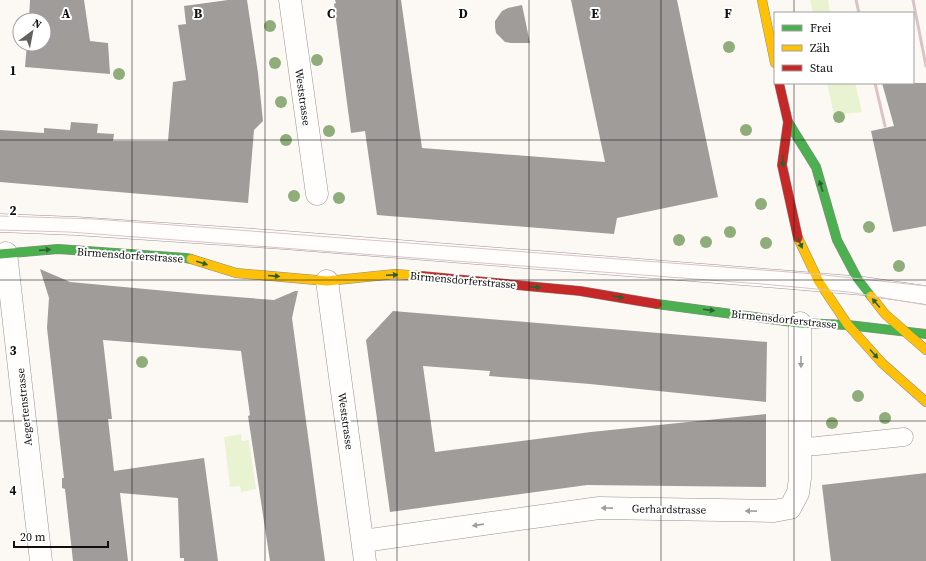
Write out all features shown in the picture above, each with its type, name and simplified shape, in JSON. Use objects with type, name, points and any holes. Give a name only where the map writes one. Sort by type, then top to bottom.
[{"type":"main road","points":[[762,0],[774,58]]},
{"type":"main road","points":[[779,84],[788,122],[816,167],[830,219],[847,260],[863,286],[885,314],[926,350]]},
{"type":"main road","points":[[788,122],[782,165],[798,238],[819,282],[848,325],[882,363],[926,402]]},
{"type":"main road","name":"Birmensdorferstrasse","points":[[3,253],[58,249],[186,258],[236,273],[327,281],[395,274],[580,291],[670,306],[800,323],[848,325],[926,334]]},
{"type":"street","name":"Weststrasse","points":[[290,0],[317,194]]},
{"type":"street","name":"Aegertenstrasse","points":[[3,253],[41,561]]},
{"type":"street","name":"Weststrasse","points":[[327,281],[364,551]]},
{"type":"street","name":"Gerhardstrasse","points":[[364,551],[599,508],[774,511],[790,508],[798,492],[800,478],[800,323]]},
{"type":"lane","points":[[0,223],[76,226],[284,240],[819,282],[863,286],[926,295]]},
{"type":"lane","points":[[800,447],[904,436]]},
{"type":"green space","points":[[810,0],[828,0],[830,12],[813,12]]},
{"type":"green space","points":[[827,84],[855,84],[862,112],[834,115]]},
{"type":"green space","points":[[241,434],[242,441],[249,440],[256,489],[241,492],[240,486],[230,487],[224,437]]},
{"type":"building","points":[[30,0],[84,0],[90,41],[108,43],[110,74],[25,67],[26,52],[52,52],[52,12],[29,12]]},
{"type":"building","points":[[228,0],[247,0],[258,73],[263,121],[254,130],[248,203],[0,182],[0,130],[44,133],[44,128],[70,130],[71,122],[98,124],[97,133],[114,134],[113,141],[168,141],[173,82],[186,80],[178,25],[186,24],[184,6]]},
{"type":"building","points":[[335,0],[401,0],[422,148],[605,162],[571,0],[677,0],[718,197],[617,218],[614,234],[377,215],[365,131],[351,133],[334,4],[336,3]]},
{"type":"building","points":[[522,5],[530,43],[505,42],[496,33],[495,21],[502,11]]},
{"type":"building","points":[[926,83],[926,226],[893,232],[871,131],[894,126],[882,84]]},
{"type":"building","points":[[40,269],[70,282],[199,294],[274,300],[298,291],[292,318],[325,561],[270,561],[248,416],[250,415],[241,351],[103,340],[112,419],[108,419],[114,471],[204,458],[218,561],[184,561],[184,558],[180,558],[178,498],[120,493],[128,561],[73,561],[65,489],[62,488],[62,478],[64,478],[47,328],[49,298]]},
{"type":"building","points":[[393,311],[767,342],[766,402],[590,384],[489,376],[490,371],[423,366],[435,452],[591,432],[766,414],[766,487],[587,485],[390,512],[366,340]]},
{"type":"building","points":[[926,473],[926,561],[831,561],[822,485]]},
{"type":"tram line","points":[[0,216],[94,219],[815,274],[926,286]]},
{"type":"tram line","points":[[0,230],[69,232],[762,284],[849,292],[926,305]]},
{"type":"railway","points":[[856,0],[859,12]]},
{"type":"railway","points":[[913,0],[926,66]]},
{"type":"railway","points":[[875,84],[885,126]]},
{"type":"traffic: fast","points":[[788,122],[816,167],[837,240],[857,278],[871,296]]},
{"type":"traffic: fast","points":[[0,254],[58,249],[191,259]]},
{"type":"traffic: fast","points":[[657,304],[800,323],[848,325],[926,334]]},
{"type":"traffic: slow","points":[[762,0],[774,58]]},
{"type":"traffic: slow","points":[[798,238],[819,282],[848,325],[882,363],[926,402]]},
{"type":"traffic: slow","points":[[191,259],[236,273],[327,281],[395,274],[422,276]]},
{"type":"traffic: slow","points":[[871,296],[885,314],[926,350]]},
{"type":"traffic: jam","points":[[779,84],[788,122],[782,165],[798,238]]},
{"type":"traffic: jam","points":[[422,276],[580,291],[657,304]]}]
